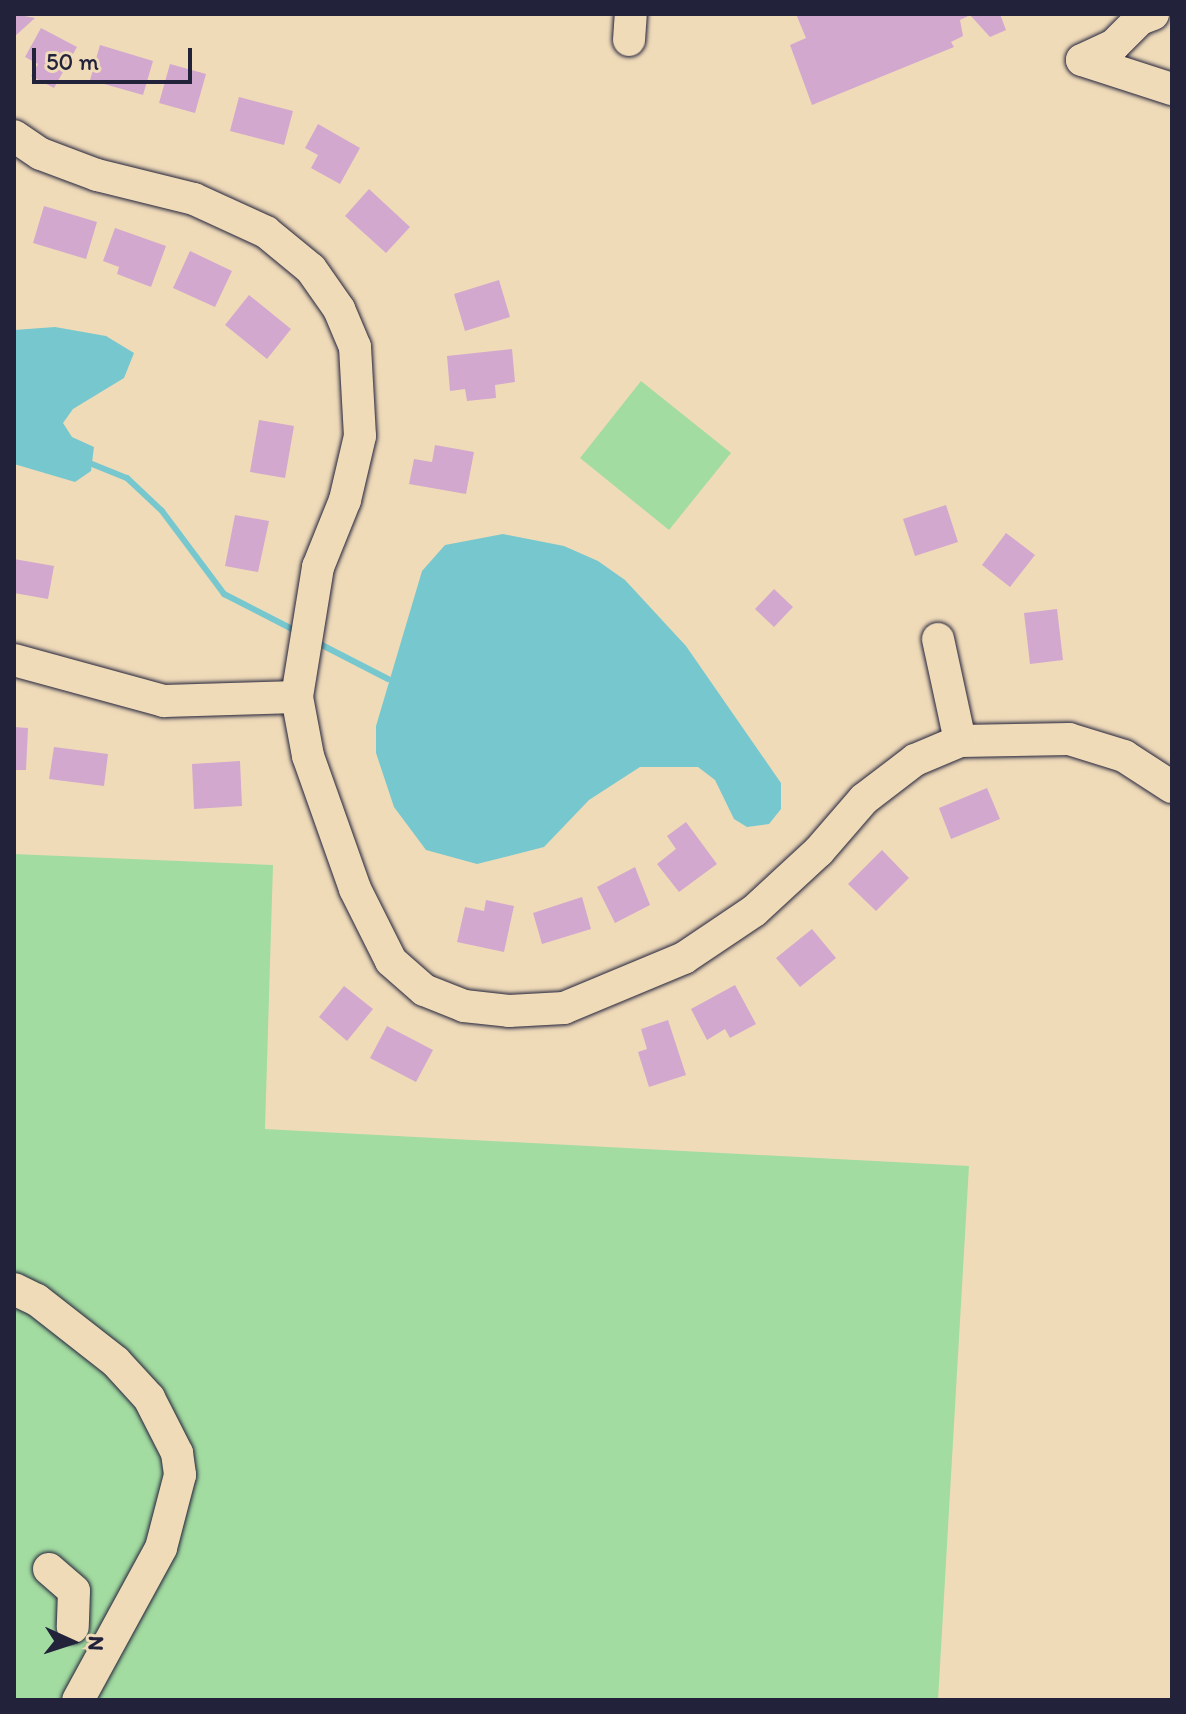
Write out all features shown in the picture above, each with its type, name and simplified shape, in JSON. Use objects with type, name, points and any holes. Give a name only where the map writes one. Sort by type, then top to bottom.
[{"type":"street","points":[[1153,14],[1140,19],[1114,45],[1082,60],[1172,89]]},
{"type":"street","points":[[14,136],[55,159],[194,199],[266,232],[311,269],[339,309],[355,347],[360,436],[345,500],[318,567],[297,697],[326,810],[391,961],[424,990],[464,1006],[509,1011],[564,1008],[684,958],[754,911],[819,851],[864,799],[915,760],[960,741],[1069,739],[1124,756],[1172,787]]},
{"type":"street","points":[[938,639],[960,741]]},
{"type":"street","points":[[14,660],[164,701],[297,697]]},
{"type":"street","points":[[14,1289],[37,1300],[116,1362],[157,1409],[177,1453],[180,1475],[161,1548],[78,1700]]},
{"type":"street","points":[[49,1569],[74,1591],[73,1627]]},
{"type":"green space","points":[[641,381],[731,453],[669,530],[580,458]]},
{"type":"green space","points":[[14,854],[273,865],[265,1129],[969,1166],[938,1700],[14,1700]]},
{"type":"water","points":[[55,327],[106,336],[134,353],[124,378],[73,409],[63,423],[72,437],[94,447],[91,471],[75,482],[14,464],[14,330]]},
{"type":"water","points":[[503,534],[564,546],[598,561],[625,580],[686,646],[781,783],[781,809],[769,824],[747,827],[734,819],[715,780],[698,767],[640,767],[589,800],[544,847],[477,864],[426,850],[394,807],[376,753],[376,726],[422,571],[445,545]]},
{"type":"building","points":[[14,14],[35,18],[14,37]]},
{"type":"building","points":[[796,14],[1000,14],[1006,30],[990,37],[970,15],[960,20],[963,36],[951,42],[954,47],[812,105],[790,45],[806,38]]},
{"type":"building","points":[[41,28],[77,47],[54,88],[31,76],[38,64],[25,57]]},
{"type":"building","points":[[100,45],[153,61],[143,95],[90,80]]},
{"type":"building","points":[[170,64],[206,74],[195,113],[159,103]]},
{"type":"building","points":[[239,97],[293,111],[284,145],[230,131]]},
{"type":"building","points":[[318,124],[360,148],[340,184],[311,168],[318,155],[305,148]]},
{"type":"building","points":[[369,189],[410,227],[386,253],[345,216]]},
{"type":"building","points":[[44,206],[97,222],[86,259],[33,243]]},
{"type":"building","points":[[115,228],[166,246],[151,287],[117,274],[119,267],[103,261]]},
{"type":"building","points":[[190,251],[232,271],[215,307],[173,288]]},
{"type":"building","points":[[499,280],[510,317],[465,331],[454,294]]},
{"type":"building","points":[[249,295],[291,329],[267,359],[225,325]]},
{"type":"building","points":[[512,349],[515,382],[495,385],[496,398],[467,401],[465,389],[450,391],[447,356]]},
{"type":"building","points":[[259,420],[294,426],[285,478],[250,472]]},
{"type":"building","points":[[435,445],[474,452],[466,494],[409,484],[414,459],[432,462]]},
{"type":"building","points":[[946,505],[958,542],[915,556],[903,519]]},
{"type":"building","points":[[235,515],[269,521],[258,572],[225,566]]},
{"type":"building","points":[[1006,533],[1035,555],[1010,587],[982,565]]},
{"type":"building","points":[[14,559],[54,566],[48,599],[14,593]]},
{"type":"building","points":[[774,589],[793,607],[774,627],[755,609]]},
{"type":"building","points":[[1057,609],[1063,660],[1030,664],[1024,613]]},
{"type":"building","points":[[14,727],[28,728],[26,770],[14,770]]},
{"type":"building","points":[[54,747],[108,754],[104,786],[49,779]]},
{"type":"building","points":[[240,761],[242,806],[194,809],[192,764]]},
{"type":"building","points":[[987,788],[1000,819],[951,839],[939,808]]},
{"type":"building","points":[[686,822],[717,864],[679,892],[657,864],[676,849],[667,836]]},
{"type":"building","points":[[882,850],[909,878],[876,911],[848,884]]},
{"type":"building","points":[[635,867],[650,905],[615,923],[597,887]]},
{"type":"building","points":[[582,897],[591,929],[542,944],[533,913]]},
{"type":"building","points":[[486,900],[514,906],[504,952],[457,942],[465,907],[484,911]]},
{"type":"building","points":[[812,929],[836,958],[800,987],[776,958]]},
{"type":"building","points":[[735,985],[756,1024],[730,1038],[725,1029],[707,1040],[691,1009]]},
{"type":"building","points":[[344,986],[373,1009],[347,1041],[319,1017]]},
{"type":"building","points":[[668,1020],[686,1075],[649,1087],[638,1052],[647,1049],[641,1029]]},
{"type":"building","points":[[387,1026],[433,1050],[416,1082],[370,1058]]},
{"type":"waterway","points":[[92,464],[127,478],[162,511],[224,594],[296,631]]},
{"type":"waterway","points":[[316,642],[388,679]]}]
